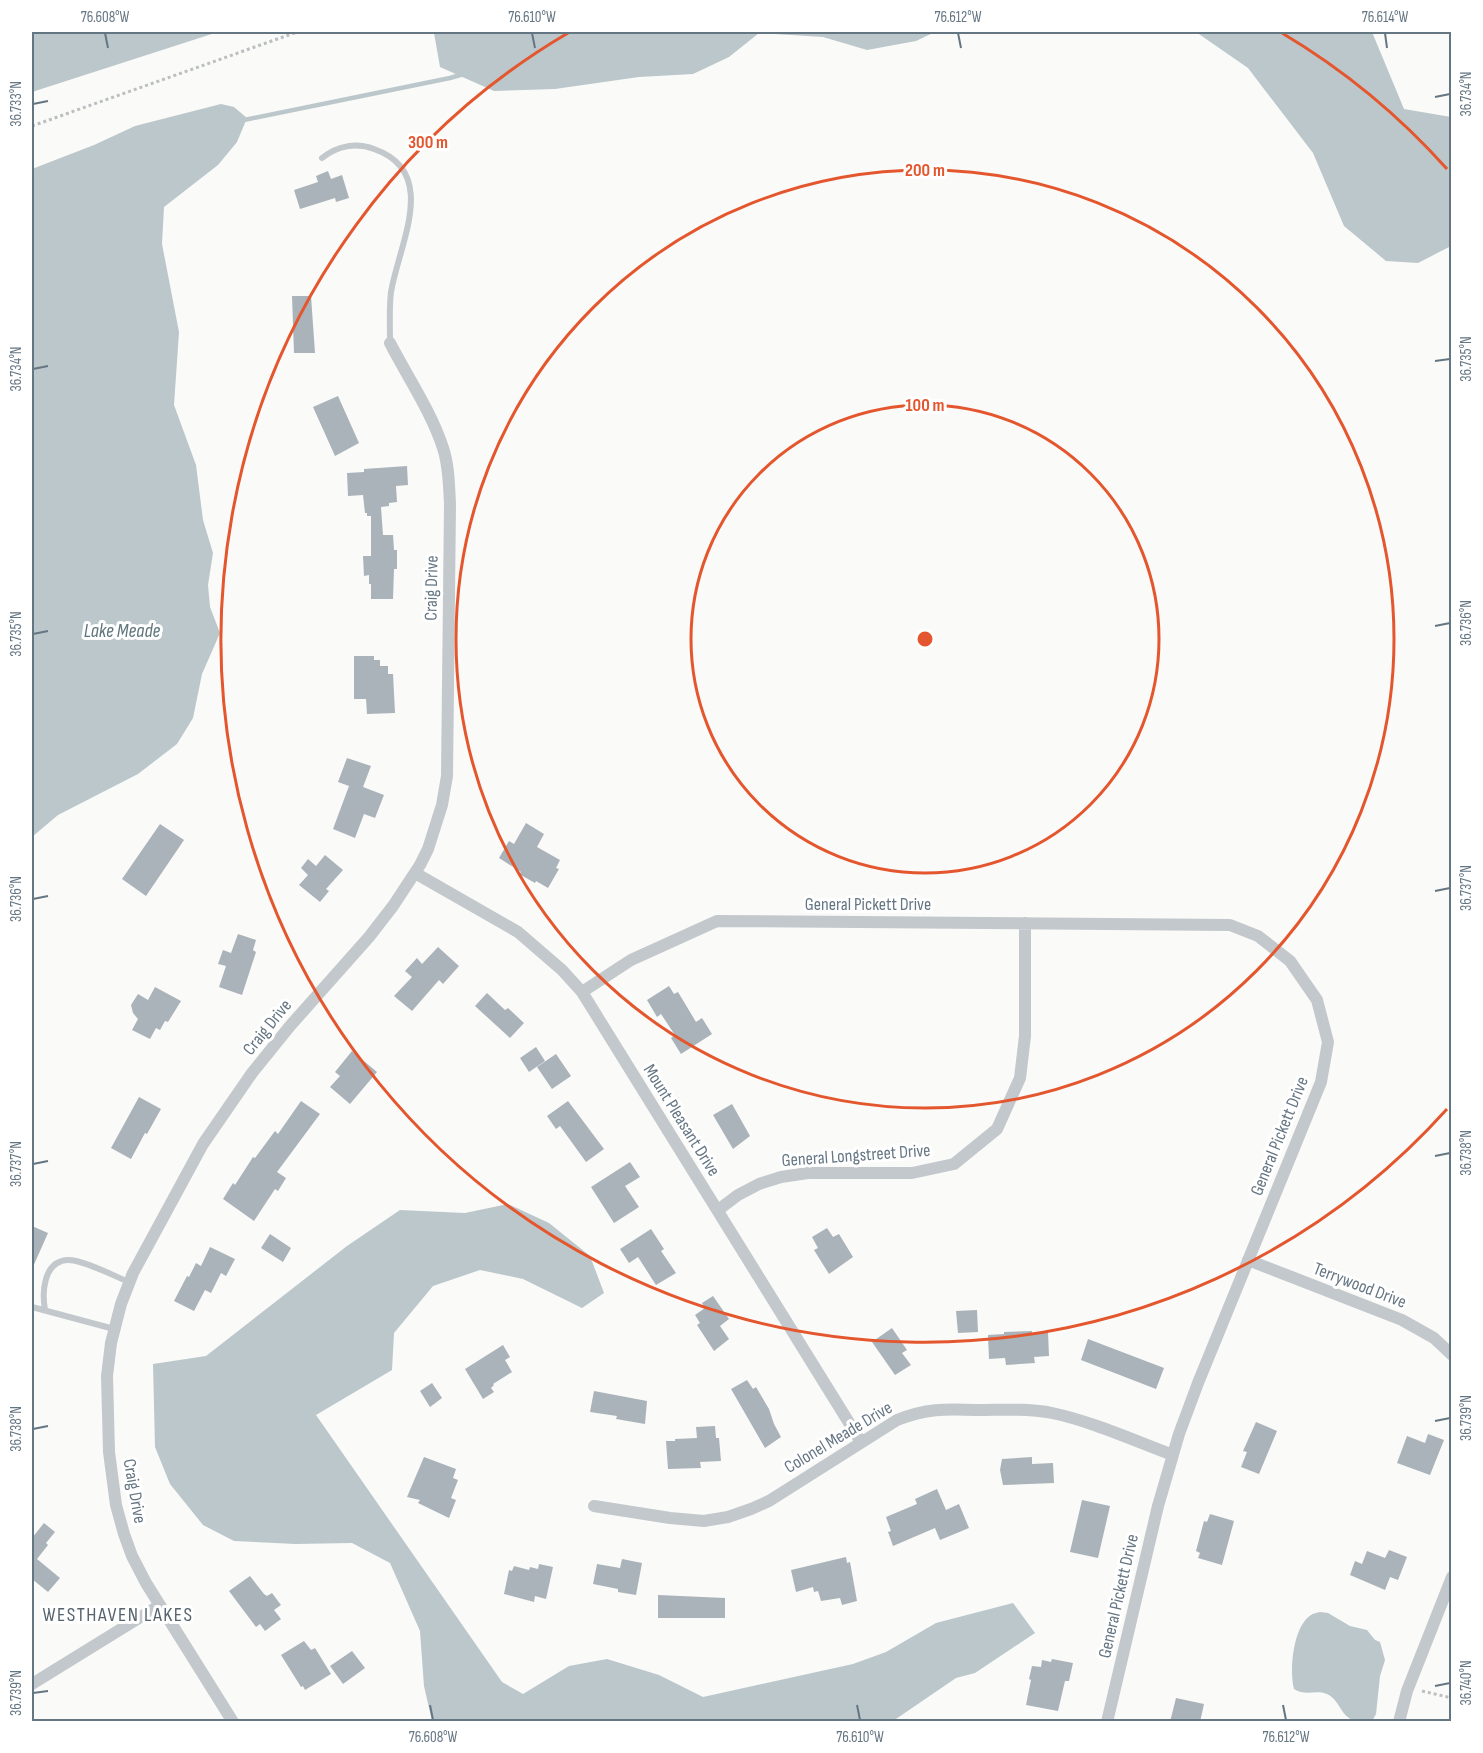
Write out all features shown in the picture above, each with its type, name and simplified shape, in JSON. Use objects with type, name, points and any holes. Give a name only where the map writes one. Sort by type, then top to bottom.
[{"type":"street","name":"Craig Drive","points":[[233,1722],[146,1583],[132,1556],[116,1505],[110,1452],[107,1376],[111,1343],[129,1282],[166,1208],[203,1144],[252,1073],[393,906],[415,873],[434,833],[442,805],[447,776],[450,504],[448,477],[444,449],[390,343]]},
{"type":"street","name":"Mount Pleasant Drive","points":[[415,873],[518,932],[562,970],[582,992],[861,1442]]},
{"type":"street","name":"General Pickett Drive","points":[[582,992],[630,960],[717,921],[1230,925],[1258,936],[1290,961],[1317,1000],[1328,1042],[1321,1082],[1198,1383],[1173,1455],[1158,1506],[1107,1722]]},
{"type":"street","name":"General Longstreet Drive","points":[[718,1210],[738,1195],[781,1177],[808,1173],[912,1173],[954,1164],[997,1129],[1020,1078],[1025,1036],[1025,923]]},
{"type":"street","name":"Terrywood Drive","points":[[1248,1260],[1402,1320],[1434,1338],[1452,1355]]},
{"type":"street","name":"Colonel Meade Drive","points":[[594,1506],[668,1518],[704,1521],[728,1517],[769,1501],[897,1420],[935,1409],[1030,1410],[1052,1413],[1173,1455]]},
{"type":"street","points":[[1399,1722],[1407,1691],[1452,1576]]},
{"type":"street","points":[[32,1684],[160,1605]]},
{"type":"lane","points":[[322,158],[340,148],[354,145],[367,146],[393,159],[404,170],[408,178],[412,205],[391,293],[390,343]]},
{"type":"lane","points":[[45,1310],[43,1296],[48,1274],[57,1264],[66,1260],[79,1262],[129,1282]]},
{"type":"lane","points":[[32,1307],[115,1329]]},
{"type":"path","points":[[32,126],[297,32]]},
{"type":"path","points":[[1420,1691],[1452,1698]]},
{"type":"water","points":[[32,32],[218,32],[32,92]]},
{"type":"water","points":[[435,32],[935,32],[916,41],[867,50],[823,37],[759,33],[729,57],[693,74],[639,77],[555,89],[494,91],[440,67]]},
{"type":"water","points":[[1196,32],[1372,32],[1404,109],[1451,117],[1451,246],[1418,263],[1386,261],[1344,226],[1313,153],[1248,68]]},
{"type":"water","name":"Lake Meade","points":[[221,104],[234,107],[247,118],[237,142],[218,165],[164,207],[162,244],[179,332],[174,405],[196,465],[203,520],[213,553],[208,585],[210,607],[220,633],[202,674],[193,718],[177,744],[138,774],[58,815],[32,837],[32,169],[135,126]]},
{"type":"water","points":[[508,1204],[549,1223],[590,1256],[604,1293],[582,1308],[523,1279],[480,1270],[433,1286],[394,1333],[392,1370],[316,1415],[502,1682],[523,1694],[569,1666],[607,1659],[659,1675],[703,1697],[853,1664],[886,1652],[936,1623],[1013,1603],[1035,1633],[975,1673],[956,1678],[893,1721],[432,1721],[424,1686],[420,1631],[390,1563],[352,1543],[295,1544],[234,1541],[203,1525],[170,1484],[155,1447],[153,1364],[206,1356],[347,1246],[400,1210],[465,1213]]},
{"type":"water","points":[[1328,1613],[1350,1626],[1367,1630],[1375,1640],[1380,1642],[1385,1660],[1380,1676],[1376,1714],[1372,1721],[1358,1722],[1349,1718],[1335,1700],[1327,1694],[1294,1689],[1292,1661],[1296,1639],[1305,1621],[1312,1614]]},
{"type":"building","points":[[328,171],[331,179],[342,175],[349,198],[336,202],[335,198],[300,209],[294,190],[318,182],[316,176]]},
{"type":"building","points":[[292,296],[311,296],[315,353],[294,353]]},
{"type":"building","points":[[338,396],[359,443],[335,456],[313,407]]},
{"type":"building","points":[[407,466],[408,485],[396,486],[397,502],[381,507],[383,535],[393,535],[394,550],[397,550],[393,599],[371,599],[371,584],[369,584],[369,575],[364,576],[363,556],[371,556],[371,516],[365,513],[363,495],[348,496],[347,473],[364,472],[364,469]]},
{"type":"building","points":[[354,656],[374,656],[374,660],[380,660],[380,666],[388,666],[388,674],[393,674],[395,713],[367,714],[366,699],[354,699]]},
{"type":"building","points":[[347,758],[371,766],[363,787],[384,795],[375,818],[364,814],[355,838],[333,829],[349,786],[338,782]]},
{"type":"building","points":[[526,823],[544,834],[537,847],[560,860],[556,868],[559,869],[548,888],[519,874],[521,872],[499,858],[509,841],[514,844]]},
{"type":"building","points":[[160,824],[184,840],[146,896],[122,879]]},
{"type":"building","points":[[325,855],[343,870],[326,889],[329,891],[320,902],[299,885],[308,875],[301,868],[308,859],[316,866]]},
{"type":"building","points":[[238,934],[256,940],[253,950],[256,952],[242,995],[219,987],[226,966],[218,964],[223,950],[231,953]]},
{"type":"building","points":[[438,947],[459,966],[443,984],[439,980],[412,1011],[394,996],[412,977],[405,971],[417,958],[422,964]]},
{"type":"building","points":[[669,986],[674,994],[678,992],[696,1022],[702,1018],[712,1034],[681,1054],[671,1038],[675,1035],[661,1014],[657,1017],[647,1000]]},
{"type":"building","points":[[155,987],[181,1001],[168,1022],[165,1021],[160,1030],[156,1028],[150,1039],[132,1030],[138,1019],[131,1005],[138,994],[148,1000]]},
{"type":"building","points":[[487,993],[505,1010],[508,1008],[524,1023],[510,1038],[475,1006]]},
{"type":"building","points":[[536,1047],[545,1061],[529,1072],[520,1058]]},
{"type":"building","points":[[352,1051],[377,1072],[350,1104],[330,1087],[340,1076],[335,1072]]},
{"type":"building","points":[[556,1054],[571,1076],[552,1089],[537,1067]]},
{"type":"building","points":[[139,1097],[161,1109],[131,1159],[111,1148]]},
{"type":"building","points":[[301,1101],[320,1114],[277,1172],[286,1178],[278,1191],[275,1189],[254,1221],[223,1199],[253,1157],[255,1158],[275,1131],[278,1134]]},
{"type":"building","points":[[568,1101],[604,1149],[586,1162],[560,1126],[556,1129],[547,1116]]},
{"type":"building","points":[[732,1104],[750,1136],[733,1149],[713,1115]]},
{"type":"building","points":[[630,1162],[640,1177],[625,1186],[639,1207],[614,1223],[591,1187]]},
{"type":"building","points":[[32,1226],[48,1233],[32,1269]]},
{"type":"building","points":[[827,1228],[833,1237],[839,1234],[853,1257],[829,1274],[814,1250],[818,1248],[812,1237]]},
{"type":"building","points":[[651,1229],[664,1249],[661,1251],[676,1273],[656,1285],[638,1257],[629,1263],[620,1249]]},
{"type":"building","points":[[270,1234],[291,1248],[283,1262],[261,1248]]},
{"type":"building","points":[[210,1247],[235,1259],[226,1276],[221,1273],[211,1293],[205,1290],[194,1311],[174,1301],[196,1263],[201,1266]]},
{"type":"building","points":[[713,1296],[729,1319],[720,1326],[729,1339],[714,1351],[697,1325],[700,1323],[695,1315],[705,1308],[702,1303]]},
{"type":"building","points":[[977,1310],[978,1332],[958,1333],[956,1311]]},
{"type":"building","points":[[892,1328],[907,1350],[902,1353],[911,1365],[895,1375],[872,1342]]},
{"type":"building","points":[[1032,1331],[1032,1333],[1048,1332],[1049,1356],[1034,1357],[1035,1363],[1006,1365],[1005,1358],[989,1359],[988,1335]]},
{"type":"building","points":[[1088,1339],[1164,1368],[1156,1389],[1081,1360]]},
{"type":"building","points":[[503,1345],[510,1357],[505,1360],[512,1372],[493,1384],[491,1388],[494,1392],[483,1399],[465,1369]]},
{"type":"building","points":[[747,1380],[753,1389],[756,1387],[781,1437],[765,1448],[731,1389]]},
{"type":"building","points":[[432,1383],[442,1398],[430,1407],[420,1391]]},
{"type":"building","points":[[594,1391],[647,1401],[645,1424],[616,1419],[617,1416],[590,1412]]},
{"type":"building","points":[[1256,1422],[1277,1431],[1259,1474],[1241,1467],[1247,1452],[1243,1451]]},
{"type":"building","points":[[715,1426],[716,1438],[719,1438],[721,1461],[700,1462],[701,1468],[668,1469],[666,1441],[697,1438],[696,1427]]},
{"type":"building","points":[[1428,1434],[1444,1440],[1430,1475],[1397,1463],[1407,1436],[1425,1443]]},
{"type":"building","points":[[424,1457],[456,1469],[453,1478],[458,1480],[451,1498],[456,1500],[449,1518],[418,1503],[420,1500],[407,1497]]},
{"type":"building","points":[[1032,1457],[1032,1464],[1053,1463],[1054,1483],[1003,1485],[1000,1470],[1002,1459]]},
{"type":"building","points":[[937,1489],[946,1510],[959,1504],[969,1528],[940,1540],[935,1528],[893,1546],[886,1517],[917,1504],[915,1499]]},
{"type":"building","points":[[1082,1500],[1110,1506],[1098,1558],[1070,1552]]},
{"type":"building","points":[[1210,1514],[1234,1521],[1222,1565],[1198,1558],[1200,1553],[1196,1551],[1204,1521],[1207,1522]]},
{"type":"building","points":[[44,1523],[55,1532],[37,1559],[60,1578],[48,1592],[32,1579],[32,1538]]},
{"type":"building","points":[[1389,1550],[1407,1557],[1398,1580],[1390,1577],[1385,1590],[1350,1575],[1355,1561],[1362,1564],[1367,1551],[1385,1558]]},
{"type":"building","points":[[846,1557],[847,1563],[850,1562],[857,1601],[842,1605],[840,1598],[821,1601],[818,1591],[814,1592],[813,1587],[796,1592],[791,1570]]},
{"type":"building","points":[[622,1559],[642,1563],[636,1595],[593,1584],[597,1564],[620,1568]]},
{"type":"building","points":[[539,1564],[553,1567],[546,1599],[535,1596],[534,1602],[504,1594],[509,1570],[512,1571],[514,1566],[529,1570],[530,1567],[538,1569]]},
{"type":"building","points":[[250,1576],[264,1594],[267,1596],[272,1593],[281,1605],[274,1610],[281,1619],[265,1631],[260,1624],[256,1627],[229,1591]]},
{"type":"building","points":[[658,1595],[725,1598],[725,1618],[658,1618]]},
{"type":"building","points":[[304,1641],[311,1650],[315,1648],[331,1674],[305,1690],[281,1655]]},
{"type":"building","points":[[352,1651],[365,1668],[343,1684],[330,1666]]},
{"type":"building","points":[[1052,1659],[1073,1663],[1069,1681],[1065,1681],[1058,1711],[1026,1705],[1032,1666],[1041,1667],[1042,1660],[1051,1662]]},
{"type":"building","points":[[1176,1698],[1204,1704],[1200,1722],[1170,1722]]},
{"type":"waterway","points":[[244,120],[464,74]]},
{"type":"district","name":"WESTHAVEN LAKES","points":[[118,1614]]}]
